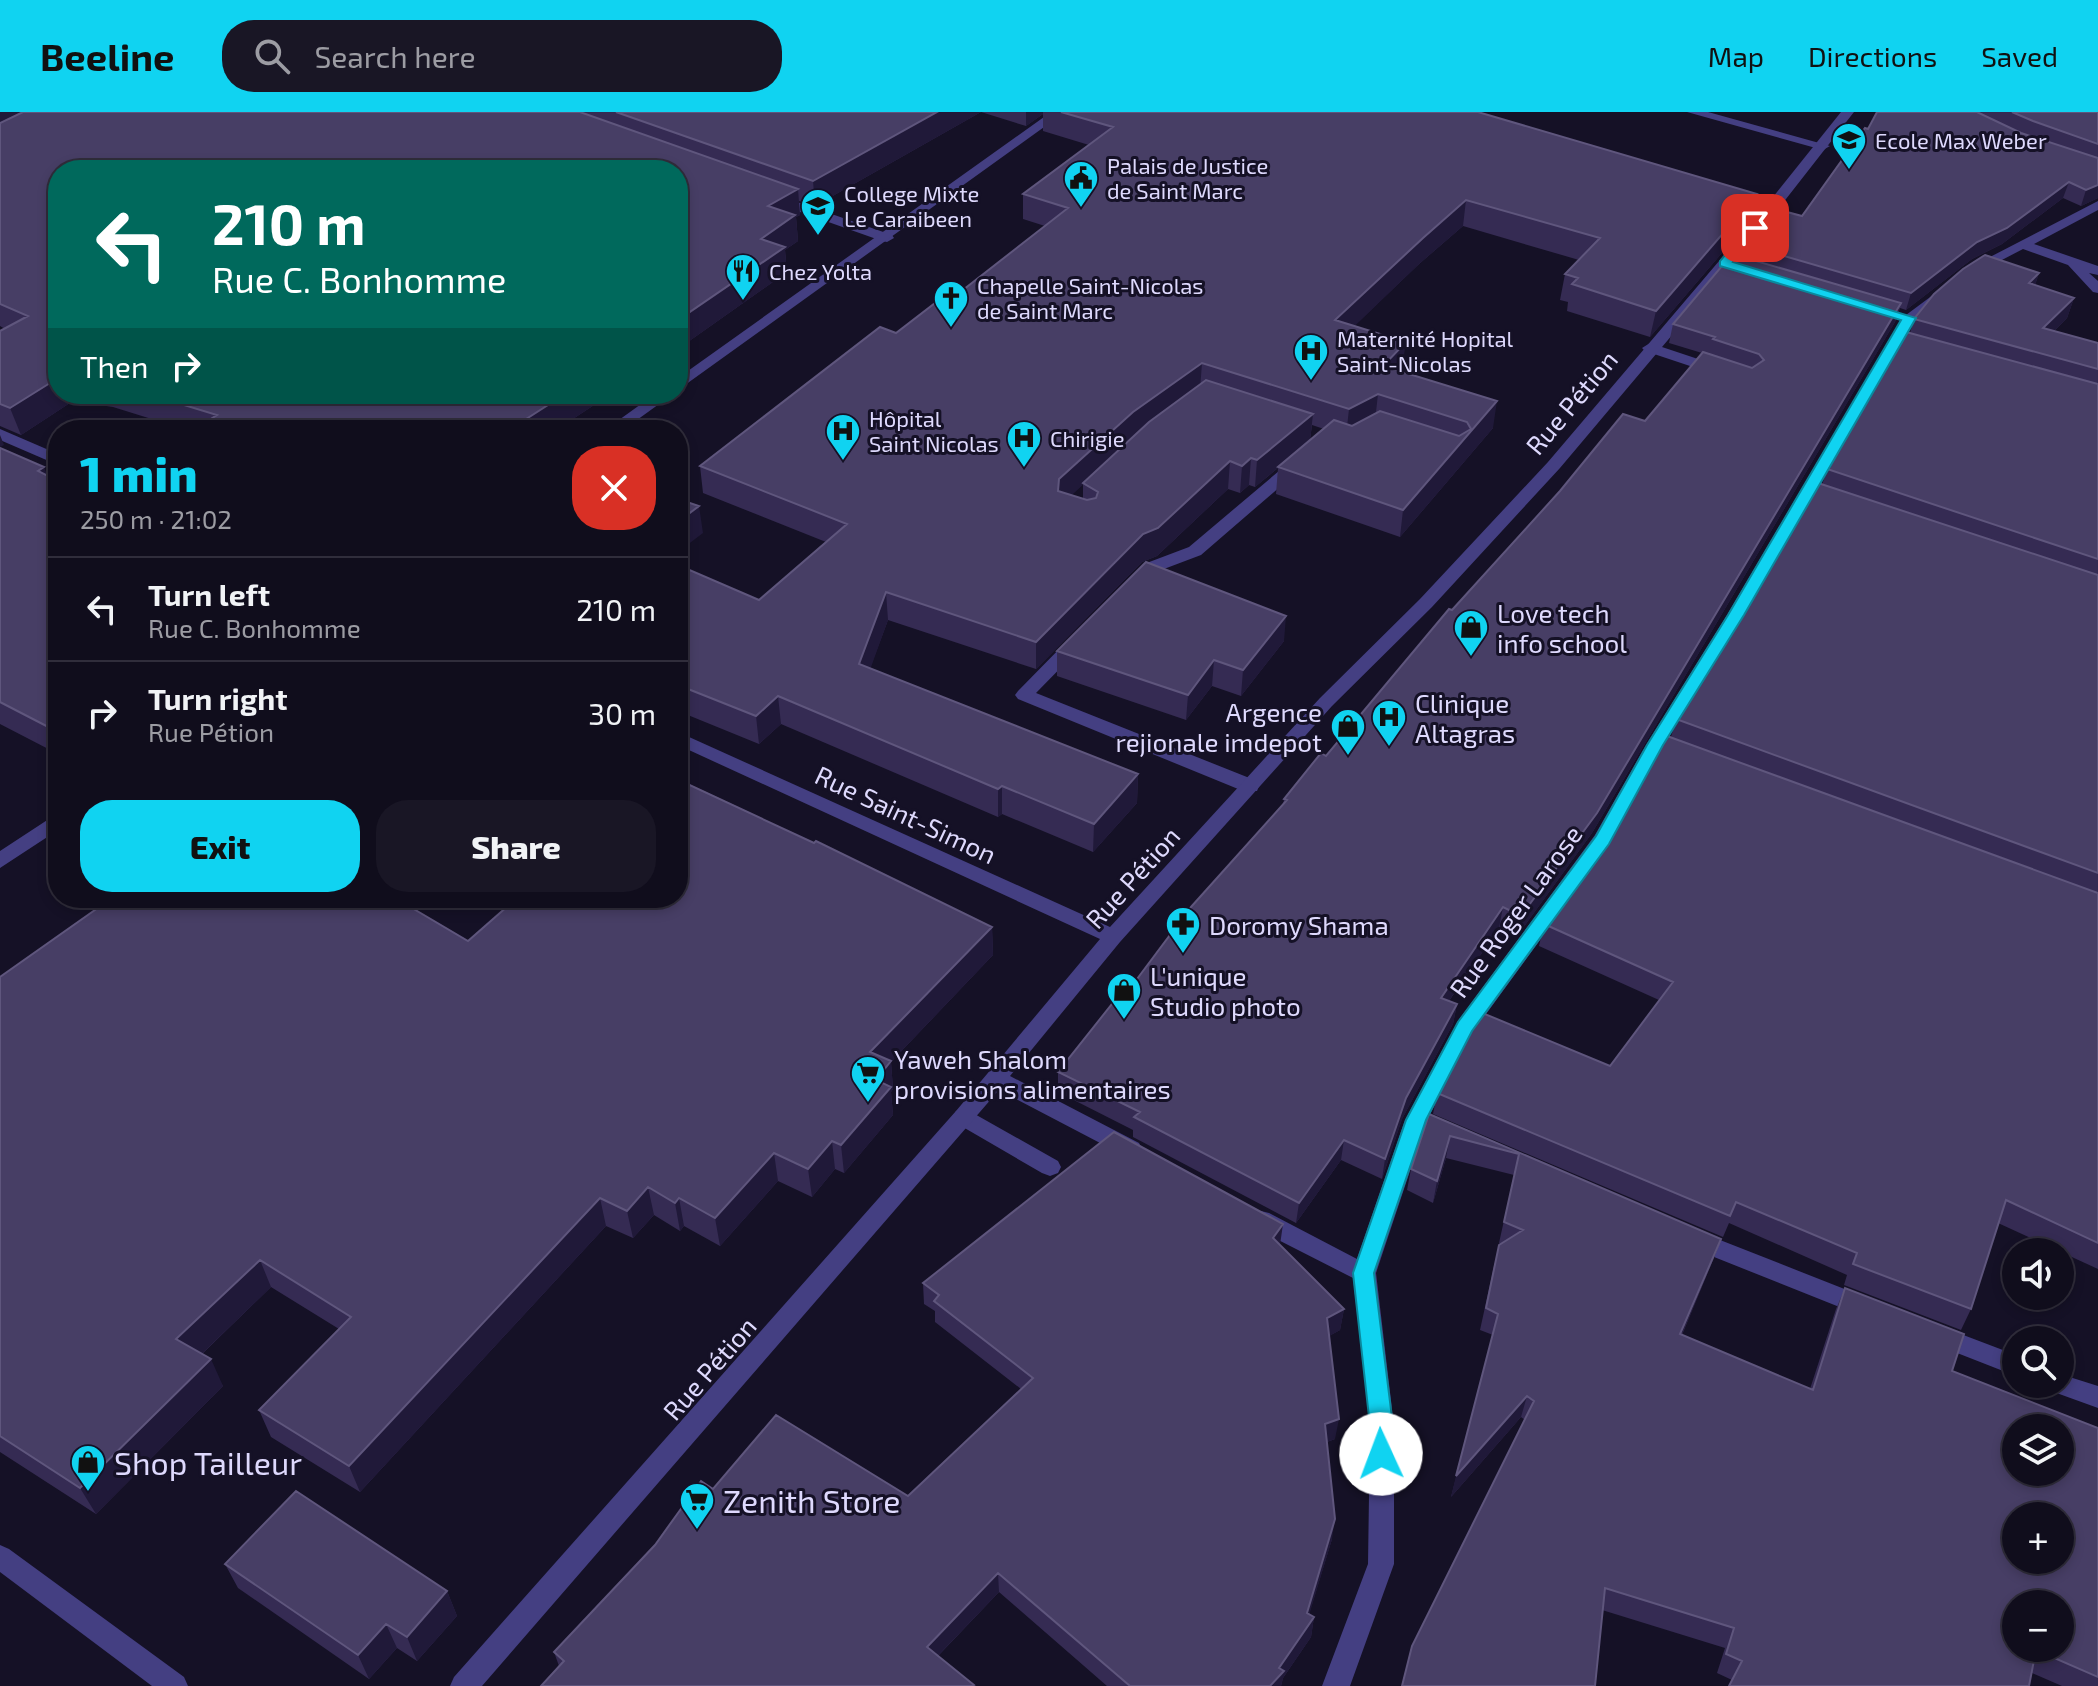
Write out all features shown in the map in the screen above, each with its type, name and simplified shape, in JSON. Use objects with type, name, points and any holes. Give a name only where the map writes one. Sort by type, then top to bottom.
[{"type":"street","points":[[688,378],[1059,112]]},
{"type":"street","points":[[1693,112],[1823,146]]},
{"type":"street","name":"Rue Pétion","points":[[464,1686],[964,1117],[1113,937],[1250,786],[1554,465],[1650,348],[1732,266],[1770,210],[1848,112]]},
{"type":"street","points":[[753,191],[887,238]]},
{"type":"street","points":[[1716,195],[1770,210]]},
{"type":"street","name":"Rue Roger Larose","points":[[1336,1686],[1381,1564],[1382,1426],[1364,1273],[1465,1027],[1603,839],[1662,748],[1736,615],[1813,496],[1900,345],[1902,316],[1979,264],[2098,205]]},
{"type":"street","points":[[2022,244],[2098,271]]},
{"type":"street","points":[[2071,263],[2098,289]]},
{"type":"street","points":[[1650,348],[1734,375]]},
{"type":"street","points":[[627,420],[651,404]]},
{"type":"street","points":[[0,434],[48,456]]},
{"type":"street","points":[[1119,599],[1150,568],[1195,551],[1313,450]]},
{"type":"street","points":[[1087,631],[1024,695],[1250,786]]},
{"type":"street","name":"Rue Saint-Simon","points":[[688,743],[1113,937]]},
{"type":"street","points":[[0,861],[48,827]]},
{"type":"street","points":[[996,1079],[1156,1162]]},
{"type":"street","points":[[964,1117],[1050,1167]]},
{"type":"street","points":[[1247,1213],[1364,1273]]},
{"type":"street","points":[[1673,1229],[1887,1316]]},
{"type":"street","points":[[1916,1327],[2002,1361]]},
{"type":"street","points":[[2074,1389],[2098,1397]]},
{"type":"street","points":[[0,1557],[174,1686]]},
{"type":"building","points":[[23,112],[580,112],[798,189],[768,206],[795,215],[761,239],[785,247],[688,313],[688,160],[48,160],[48,384],[10,408],[0,404],[0,331],[28,316],[0,304],[0,123]]},
{"type":"building","points":[[616,112],[937,112],[813,181]]},
{"type":"building","points":[[1061,112],[1478,112],[1757,194],[1656,311],[1572,284],[1578,278],[1565,274],[1600,238],[1466,200],[1423,238],[1335,320],[1406,342],[1383,366],[1497,401],[1403,510],[1278,467],[1334,420],[1352,426],[1380,411],[1459,436],[1471,429],[1467,422],[1378,394],[1349,409],[1202,363],[1133,412],[1059,479],[1058,491],[1087,500],[1096,498],[1098,492],[1083,483],[1149,422],[1206,380],[1313,414],[1257,460],[1251,458],[1242,466],[1230,461],[1158,528],[1143,534],[1036,642],[886,592],[859,664],[1138,774],[1094,824],[1002,786],[998,789],[778,696],[756,716],[688,689],[688,569],[759,600],[847,524],[700,466],[880,327],[896,333],[952,290],[959,293],[1068,208],[1023,194],[1113,127]]},
{"type":"building","points":[[1877,112],[1977,112],[2021,133],[2098,158],[2098,185],[2086,190],[2069,182],[2007,228],[1977,242],[1911,293],[1743,244],[1772,208],[1802,216],[1865,128],[1868,129]]},
{"type":"building","points":[[2012,112],[2098,112],[2098,144],[2033,121]]},
{"type":"building","points":[[1732,254],[1901,303],[1597,813],[1521,916],[1503,907],[1441,998],[1457,1004],[1406,1098],[1385,1159],[1344,1140],[1299,1203],[1134,1117],[1140,1112],[1058,1072],[1127,985],[1131,987],[1191,907],[1287,800],[1284,799],[1321,753],[1326,756],[1449,609],[1452,610],[1560,491],[1623,414],[1645,421],[1703,352],[1752,368],[1764,360],[1759,354],[1673,324]]},
{"type":"building","points":[[1985,255],[2039,273],[2029,283],[2074,298],[2043,328],[2098,343],[2098,369],[1914,319],[1934,294]]},
{"type":"building","points":[[1906,332],[2098,384],[2098,559],[1827,469]]},
{"type":"building","points":[[181,404],[549,404],[525,420],[209,420],[217,415]]},
{"type":"building","points":[[0,448],[44,467],[38,471],[48,476],[48,727],[0,702]]},
{"type":"building","points":[[1818,483],[2098,575],[2098,873],[1676,719]]},
{"type":"building","points":[[688,502],[699,506],[688,514]]},
{"type":"building","points":[[1146,562],[1286,616],[1243,670],[1214,660],[1188,695],[1057,651]]},
{"type":"building","points":[[1667,736],[2098,893],[2098,1243],[2006,1200],[1971,1309],[1853,1264],[1857,1253],[1736,1202],[1730,1216],[1437,1093],[1480,1012],[1610,1066],[1673,982],[1544,924],[1618,824]]},
{"type":"building","points":[[688,784],[814,843],[816,841],[992,927],[870,1052],[891,1061],[876,1080],[891,1087],[841,1145],[832,1141],[808,1169],[774,1153],[715,1218],[679,1198],[675,1203],[648,1187],[627,1211],[600,1198],[349,1466],[259,1410],[351,1317],[260,1260],[176,1339],[211,1359],[80,1488],[0,1436],[0,977],[98,908],[412,908],[468,941],[506,908],[688,908]]},
{"type":"building","points":[[1429,1114],[1721,1239],[1680,1334],[1813,1390],[1845,1288],[1964,1334],[1952,1371],[2002,1391],[2002,1398],[2021,1398],[2062,1414],[2002,1414],[2002,1486],[2074,1486],[2074,1419],[2098,1428],[2098,1677],[2064,1662],[2074,1662],[2074,1590],[2002,1590],[2002,1662],[2034,1662],[2029,1686],[1729,1686],[1742,1661],[1726,1654],[1734,1628],[1605,1588],[1595,1686],[1402,1686],[1412,1646],[1534,1401],[1527,1396],[1456,1476],[1498,1314],[1486,1308],[1499,1245],[1523,1230],[1504,1222],[1519,1154],[1450,1136],[1437,1181],[1411,1169]]},
{"type":"building","points":[[1114,1132],[1283,1224],[1273,1238],[1344,1309],[1327,1318],[1339,1419],[1325,1424],[1335,1519],[1307,1613],[1314,1617],[1279,1668],[1284,1671],[1270,1686],[1130,1686],[998,1573],[927,1647],[972,1686],[541,1686],[564,1661],[554,1652],[655,1545],[701,1481],[713,1489],[776,1415],[908,1496],[1033,1378],[934,1301],[939,1295],[923,1283]]},
{"type":"building","points":[[296,1491],[447,1591],[407,1637],[386,1624],[358,1655],[225,1564]]},
{"type":"place","name":"Ecole Max Weber","points":[[1849,171]]},
{"type":"place","name":"Palais de Justice de Saint Marc","points":[[1081,209]]},
{"type":"place","name":"College Mixte Le Caraibeen","points":[[818,237]]},
{"type":"place","name":"Chez Yolta","points":[[743,302]]},
{"type":"place","name":"Chapelle Saint-Nicolas de Saint Marc","points":[[951,329]]},
{"type":"place","name":"Maternité Hopital Saint-Nicolas","points":[[1311,382]]},
{"type":"place","name":"Hôpital Saint Nicolas","points":[[843,462]]},
{"type":"place","name":"Chirigie","points":[[1024,469]]},
{"type":"place","name":"Love tech info school","points":[[1471,658]]},
{"type":"place","name":"Clinique Altagras","points":[[1389,748]]},
{"type":"place","name":"Argence rejionale imdepot","points":[[1348,757]]},
{"type":"place","name":"Doromy Shama","points":[[1183,955]]},
{"type":"place","name":"L'unique Studio photo","points":[[1124,1021]]},
{"type":"place","name":"Yaweh Shalom provisions alimentaires","points":[[868,1104]]},
{"type":"place","name":"Shop Tailleur","points":[[88,1493]]},
{"type":"place","name":"Zenith Store","points":[[697,1531]]},
{"type":"route","points":[[1381,1454],[1382,1426],[1364,1273],[1416,1120],[1465,1027],[1603,839],[1655,745],[1736,615],[1909,318],[1725,264],[1755,228]]}]
